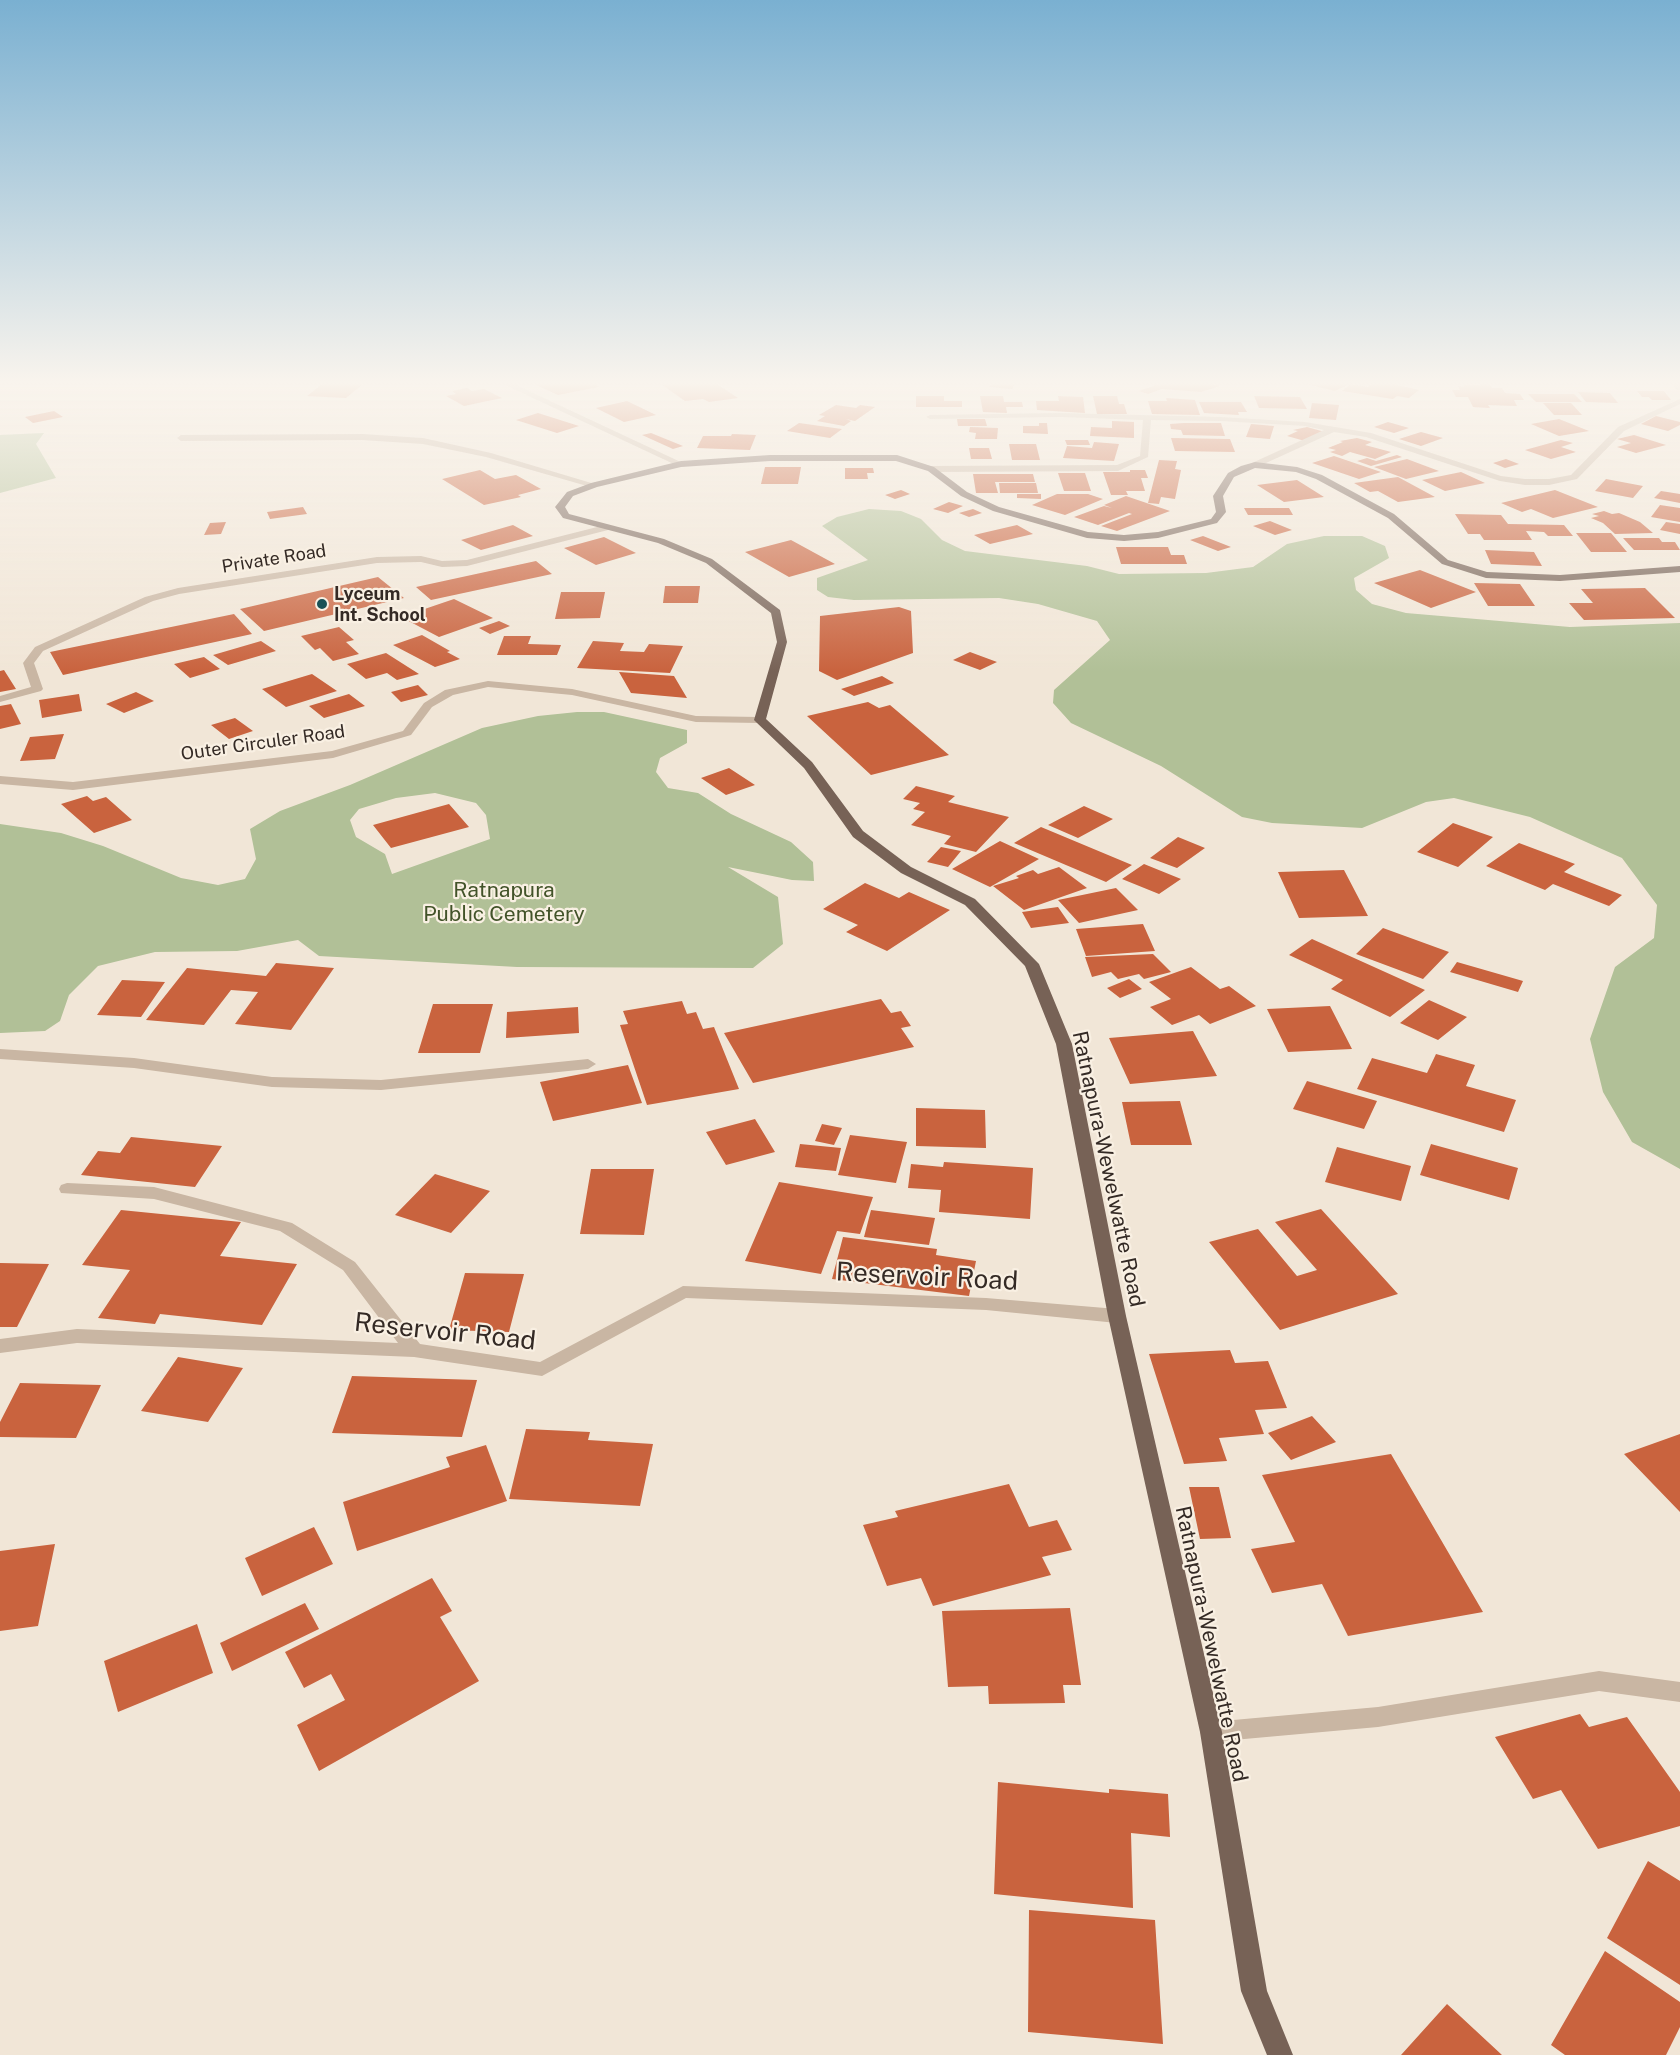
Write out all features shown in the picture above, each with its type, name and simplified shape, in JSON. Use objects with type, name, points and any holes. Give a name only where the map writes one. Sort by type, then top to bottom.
[{"type":"main road","points":[[615,480],[570,494],[560,507],[566,516],[661,541],[709,561],[776,612],[782,642],[760,720]]},
{"type":"main road","points":[[945,480],[964,494],[996,508],[1087,535],[1124,538],[1158,535],[1214,521],[1221,512],[1218,496],[1228,480]]},
{"type":"main road","points":[[1324,480],[1391,516],[1445,562],[1486,575],[1560,578],[1680,569]]},
{"type":"main road","name":"Ratnapura-Wewelwatte Road","points":[[760,720],[808,765],[858,834],[906,870],[970,902],[1032,964],[1064,1044],[1117,1316],[1211,1732],[1254,1991],[1280,2055]]},
{"type":"street","points":[[576,480],[594,485]]},
{"type":"street","points":[[1512,480],[1525,482],[1560,480]]},
{"type":"street","name":"Private Road","points":[[0,699],[37,689],[28,663],[39,649],[149,599],[178,591],[377,560],[421,559],[442,564],[467,563],[605,528]]},
{"type":"street","name":"Outer Circuler Road","points":[[0,780],[73,786],[333,754],[407,733],[428,705],[449,692],[488,684],[573,692],[696,719],[760,720]]},
{"type":"street","points":[[0,1054],[134,1063],[272,1082],[381,1086],[588,1064]]},
{"type":"street","points":[[67,1189],[154,1193],[286,1227],[349,1266],[414,1350]]},
{"type":"street","name":"Reservoir Road","points":[[0,1346],[77,1336],[414,1350],[542,1370],[683,1292],[986,1304],[1117,1316]]},
{"type":"street","points":[[1211,1732],[1378,1718],[1599,1681],[1680,1692]]},
{"type":"green space","points":[[0,480],[49,480],[0,493]]},
{"type":"green space","points":[[869,509],[901,511],[921,519],[942,540],[965,551],[1087,566],[1119,574],[1206,573],[1253,567],[1287,544],[1324,536],[1362,536],[1385,546],[1389,558],[1354,578],[1356,590],[1372,604],[1406,613],[1570,627],[1680,623],[1680,1169],[1632,1142],[1603,1092],[1590,1039],[1615,967],[1654,938],[1657,905],[1622,858],[1530,817],[1454,798],[1426,802],[1362,828],[1272,823],[1242,817],[1161,766],[1071,723],[1053,703],[1054,690],[1110,640],[1097,621],[1038,604],[999,598],[854,600],[828,597],[817,590],[817,578],[868,560],[822,526],[837,517]]},
{"type":"green space","name":"Ratnapura Public Cemetery","points":[[604,712],[687,730],[687,743],[660,758],[656,772],[668,788],[698,793],[731,814],[791,842],[813,862],[814,881],[792,880],[728,867],[778,897],[783,944],[753,968],[517,967],[319,956],[298,940],[237,951],[155,952],[98,966],[69,995],[60,1021],[45,1031],[0,1033],[0,824],[61,833],[103,846],[181,878],[218,885],[245,879],[256,859],[250,829],[280,811],[350,785],[482,728],[538,716]],"holes":[[[435,793],[476,803],[486,815],[490,839],[392,874],[385,854],[356,837],[350,820],[359,809],[396,798]]]},
{"type":"building","points":[[443,480],[525,480],[541,489],[518,495],[521,497],[484,505]]},
{"type":"building","points":[[762,480],[799,480],[798,484],[761,484]]},
{"type":"building","points":[[974,480],[1034,480],[1035,482],[995,482],[998,493],[976,493]]},
{"type":"building","points":[[1060,480],[1087,480],[1091,491],[1064,491]]},
{"type":"building","points":[[1106,480],[1142,480],[1145,491],[1126,491],[1128,495],[1111,495]]},
{"type":"building","points":[[1154,480],[1179,480],[1175,499],[1161,497],[1159,504],[1148,503]]},
{"type":"building","points":[[1297,480],[1324,497],[1284,502],[1257,485]]},
{"type":"building","points":[[1403,480],[1435,497],[1398,502],[1378,491],[1370,492],[1354,483]]},
{"type":"building","points":[[1422,480],[1478,480],[1485,483],[1445,491]]},
{"type":"building","points":[[1605,480],[1643,486],[1633,498],[1595,491]]},
{"type":"building","points":[[999,483],[1036,483],[1038,493],[1000,493]]},
{"type":"building","points":[[901,490],[910,494],[895,499],[885,495]]},
{"type":"building","points":[[1555,490],[1598,507],[1553,518],[1531,509],[1522,512],[1501,503]]},
{"type":"building","points":[[1661,491],[1680,494],[1680,503],[1654,498]]},
{"type":"building","points":[[1017,494],[1041,494],[1041,499],[1017,498]]},
{"type":"building","points":[[1057,494],[1088,494],[1103,499],[1065,515],[1032,505]]},
{"type":"building","points":[[1126,496],[1170,511],[1117,531],[1101,526],[1132,514],[1129,513],[1098,525],[1074,517],[1104,506],[1112,508],[1104,505]]},
{"type":"building","points":[[949,502],[963,506],[948,513],[933,509]]},
{"type":"building","points":[[1660,505],[1680,508],[1680,522],[1651,517]]},
{"type":"building","points":[[303,507],[307,514],[270,519],[267,512]]},
{"type":"building","points":[[1244,508],[1289,508],[1293,515],[1248,515]]},
{"type":"building","points":[[973,509],[982,513],[969,517],[959,513]]},
{"type":"building","points":[[1604,511],[1612,514],[1619,513],[1640,522],[1653,533],[1615,534],[1603,523],[1591,518],[1599,516],[1592,514]]},
{"type":"building","points":[[1455,514],[1501,515],[1508,524],[1564,525],[1573,536],[1548,536],[1544,532],[1526,531],[1532,540],[1484,540],[1480,534],[1468,534]]},
{"type":"building","points":[[1270,521],[1292,530],[1275,535],[1253,526]]},
{"type":"building","points":[[226,522],[221,534],[204,535],[210,523]]},
{"type":"building","points":[[1666,522],[1680,524],[1680,534],[1660,530]]},
{"type":"building","points":[[513,525],[533,536],[481,550],[461,540]]},
{"type":"building","points":[[1017,525],[1033,534],[990,544],[974,535]]},
{"type":"building","points":[[1576,533],[1611,533],[1627,552],[1591,552]]},
{"type":"building","points":[[1203,536],[1231,547],[1218,551],[1190,540]]},
{"type":"building","points":[[604,537],[636,553],[596,565],[564,548]]},
{"type":"building","points":[[1623,538],[1659,538],[1662,542],[1675,542],[1680,550],[1634,550]]},
{"type":"building","points":[[791,540],[835,564],[789,577],[745,552]]},
{"type":"building","points":[[1116,547],[1168,547],[1171,555],[1184,555],[1187,564],[1121,564]]},
{"type":"building","points":[[1485,550],[1534,552],[1542,566],[1491,564]]},
{"type":"building","points":[[536,561],[552,574],[431,600],[416,587]]},
{"type":"building","points":[[1420,570],[1476,592],[1431,608],[1374,583]]},
{"type":"building","name":"Lyceum Int. School","points":[[378,577],[404,598],[264,631],[240,609]]},
{"type":"building","points":[[1474,583],[1520,584],[1535,606],[1488,606]]},
{"type":"building","points":[[665,586],[700,586],[698,603],[663,603]]},
{"type":"building","points":[[1645,588],[1675,618],[1584,620],[1569,603],[1593,603],[1581,589]]},
{"type":"building","points":[[561,592],[605,592],[600,618],[555,619]]},
{"type":"building","points":[[454,599],[493,618],[439,637],[401,617]]},
{"type":"building","points":[[899,607],[911,611],[913,653],[837,680],[819,671],[820,616]]},
{"type":"building","points":[[234,614],[252,634],[63,675],[50,652]]},
{"type":"building","points":[[499,621],[510,626],[490,634],[479,628]]},
{"type":"building","points":[[339,627],[354,640],[346,642],[359,654],[333,661],[320,648],[315,650],[301,636]]},
{"type":"building","points":[[422,635],[460,659],[435,667],[393,645]]},
{"type":"building","points":[[504,636],[531,636],[528,644],[561,645],[557,655],[497,655]]},
{"type":"building","points":[[261,641],[276,651],[228,665],[213,655]]},
{"type":"building","points":[[593,641],[624,643],[620,651],[644,652],[649,644],[683,646],[670,673],[577,668]]},
{"type":"building","points":[[970,652],[997,662],[980,670],[953,660]]},
{"type":"building","points":[[386,653],[419,674],[397,680],[387,673],[366,679],[347,664]]},
{"type":"building","points":[[204,657],[220,669],[190,678],[174,664]]},
{"type":"building","points":[[4,670],[16,689],[0,692],[0,671]]},
{"type":"building","points":[[619,672],[674,676],[687,698],[631,693]]},
{"type":"building","points":[[312,674],[337,691],[286,707],[262,689]]},
{"type":"building","points":[[882,676],[894,683],[854,696],[841,689]]},
{"type":"building","points":[[418,685],[428,695],[401,702],[391,692]]},
{"type":"building","points":[[136,692],[154,701],[124,713],[106,704]]},
{"type":"building","points":[[79,694],[82,711],[42,718],[39,700]]},
{"type":"building","points":[[349,694],[365,706],[324,718],[309,706]]},
{"type":"building","points":[[868,702],[879,708],[890,705],[949,755],[871,775],[807,716]]},
{"type":"building","points":[[11,704],[21,724],[0,729],[0,706]]},
{"type":"building","points":[[235,718],[253,731],[229,739],[211,725]]},
{"type":"building","points":[[64,734],[55,759],[20,761],[30,737]]},
{"type":"building","points":[[729,768],[755,785],[726,795],[701,778]]},
{"type":"building","points":[[916,786],[955,796],[948,802],[1009,817],[976,852],[944,844],[951,836],[911,825],[925,812],[913,809],[920,803],[903,799]]},
{"type":"building","points":[[87,796],[93,801],[106,797],[132,820],[94,833],[61,804]]},
{"type":"building","points":[[449,804],[469,827],[391,848],[373,825]]},
{"type":"building","points":[[1084,806],[1113,819],[1078,838],[1048,825]]},
{"type":"building","points":[[1453,823],[1493,837],[1458,867],[1417,852]]},
{"type":"building","points":[[1041,827],[1132,865],[1106,882],[1014,843]]},
{"type":"building","points":[[1178,837],[1205,848],[1177,868],[1150,858]]},
{"type":"building","points":[[1000,841],[1039,859],[990,887],[952,869]]},
{"type":"building","points":[[1519,843],[1575,864],[1564,872],[1622,895],[1609,906],[1553,884],[1545,890],[1486,866]]},
{"type":"building","points":[[941,847],[961,851],[948,867],[927,862]]},
{"type":"building","points":[[1144,864],[1181,879],[1159,894],[1122,879]]},
{"type":"building","points":[[1059,867],[1087,888],[1024,910],[993,886],[1019,878],[1016,876],[1033,870],[1038,874]]},
{"type":"building","points":[[1344,870],[1368,916],[1299,918],[1278,872]]},
{"type":"building","points":[[865,883],[899,898],[909,892],[950,910],[887,951],[846,932],[858,925],[823,909]]},
{"type":"building","points":[[1116,888],[1138,910],[1079,923],[1058,900]]},
{"type":"building","points":[[1058,907],[1069,923],[1031,928],[1022,912]]},
{"type":"building","points":[[1143,924],[1155,951],[1086,956],[1076,929]]},
{"type":"building","points":[[1383,928],[1449,952],[1423,979],[1356,954]]},
{"type":"building","points":[[1312,939],[1425,990],[1390,1017],[1331,989],[1343,980],[1289,955]]},
{"type":"building","points":[[1153,954],[1171,972],[1144,979],[1139,974],[1118,979],[1111,972],[1092,977],[1085,957]]},
{"type":"building","points":[[1457,962],[1523,981],[1518,992],[1450,972]]},
{"type":"building","points":[[276,963],[334,968],[291,1030],[235,1024],[258,992],[231,990],[204,1025],[146,1020],[187,968],[266,976]]},
{"type":"building","points":[[1191,967],[1220,989],[1229,986],[1256,1006],[1210,1024],[1199,1015],[1172,1025],[1150,1007],[1171,999],[1149,982]]},
{"type":"building","points":[[1129,979],[1142,989],[1120,998],[1107,988]]},
{"type":"building","points":[[122,980],[165,982],[141,1017],[97,1015]]},
{"type":"building","points":[[881,999],[891,1013],[901,1011],[911,1026],[901,1028],[914,1047],[753,1083],[724,1033]]},
{"type":"building","points":[[1429,1000],[1467,1017],[1438,1040],[1400,1023]]},
{"type":"building","points":[[682,1001],[687,1014],[696,1012],[703,1029],[714,1027],[739,1089],[647,1105],[620,1025],[628,1024],[623,1011]]},
{"type":"building","points":[[433,1004],[493,1004],[480,1053],[418,1053]]},
{"type":"building","points":[[1330,1006],[1352,1049],[1288,1052],[1267,1009]]},
{"type":"building","points":[[578,1007],[579,1033],[506,1038],[507,1012]]},
{"type":"building","points":[[1193,1031],[1217,1076],[1130,1084],[1109,1038]]},
{"type":"building","points":[[1436,1054],[1475,1065],[1466,1086],[1516,1100],[1504,1132],[1357,1089],[1372,1058],[1427,1073]]},
{"type":"building","points":[[628,1065],[642,1103],[553,1121],[540,1082]]},
{"type":"building","points":[[1307,1081],[1377,1101],[1364,1129],[1293,1109]]},
{"type":"building","points":[[1180,1101],[1192,1145],[1131,1145],[1122,1102]]},
{"type":"building","points":[[916,1108],[985,1110],[986,1148],[916,1146]]},
{"type":"building","points":[[755,1119],[775,1152],[726,1165],[706,1132]]},
{"type":"building","points":[[822,1124],[842,1128],[834,1145],[815,1141]]},
{"type":"building","points":[[850,1135],[907,1142],[896,1183],[838,1175]]},
{"type":"building","points":[[131,1137],[222,1146],[195,1187],[81,1175],[98,1151],[120,1153]]},
{"type":"building","points":[[800,1144],[841,1148],[836,1171],[795,1167]]},
{"type":"building","points":[[1431,1144],[1518,1168],[1509,1200],[1420,1175]]},
{"type":"building","points":[[1337,1147],[1411,1166],[1401,1201],[1325,1182]]},
{"type":"building","points":[[944,1162],[1033,1168],[1030,1219],[939,1212],[941,1190],[908,1188],[911,1164],[943,1167]]},
{"type":"building","points":[[591,1169],[654,1169],[644,1235],[580,1234]]},
{"type":"building","points":[[435,1174],[490,1191],[451,1233],[395,1215]]},
{"type":"building","points":[[779,1182],[873,1197],[860,1234],[837,1231],[821,1274],[745,1261]]},
{"type":"building","points":[[1321,1209],[1398,1294],[1280,1330],[1209,1242],[1258,1229],[1297,1276],[1317,1270],[1275,1222]]},
{"type":"building","points":[[121,1210],[241,1222],[220,1256],[297,1264],[262,1325],[160,1314],[155,1324],[98,1318],[130,1270],[82,1265]]},
{"type":"building","points":[[871,1210],[935,1218],[929,1245],[864,1237]]},
{"type":"building","points":[[843,1237],[937,1249],[936,1255],[976,1261],[969,1296],[832,1279]]},
{"type":"building","points":[[0,1263],[49,1264],[17,1327],[0,1327]]},
{"type":"building","points":[[465,1273],[524,1274],[509,1332],[449,1330]]},
{"type":"building","points":[[1230,1350],[1235,1363],[1268,1361],[1287,1408],[1255,1410],[1264,1434],[1219,1438],[1227,1461],[1184,1464],[1149,1354]]},
{"type":"building","points":[[178,1357],[243,1368],[208,1422],[141,1411]]},
{"type":"building","points":[[352,1376],[477,1380],[462,1437],[332,1433]]},
{"type":"building","points":[[20,1383],[101,1385],[76,1438],[0,1437],[0,1422]]},
{"type":"building","points":[[1312,1416],[1336,1442],[1291,1460],[1268,1433]]},
{"type":"building","points":[[526,1429],[590,1432],[588,1440],[653,1444],[640,1506],[509,1499]]},
{"type":"building","points":[[1680,1434],[1680,1512],[1624,1454]]},
{"type":"building","points":[[486,1445],[507,1501],[357,1551],[343,1502],[450,1467],[446,1457]]},
{"type":"building","points":[[1391,1454],[1483,1612],[1348,1636],[1322,1584],[1272,1593],[1251,1549],[1295,1542],[1262,1475]]},
{"type":"building","points":[[1009,1484],[1029,1527],[1057,1520],[1072,1550],[1042,1557],[1051,1575],[933,1606],[921,1578],[887,1586],[863,1525],[898,1517],[895,1511]]},
{"type":"building","points":[[1189,1487],[1219,1487],[1231,1538],[1200,1539]]},
{"type":"building","points":[[314,1527],[333,1564],[262,1596],[245,1558]]},
{"type":"building","points":[[55,1544],[38,1626],[0,1631],[0,1551]]},
{"type":"building","points":[[432,1578],[452,1611],[440,1617],[479,1681],[319,1771],[297,1725],[345,1700],[331,1674],[304,1688],[285,1652]]},
{"type":"building","points":[[305,1603],[319,1629],[232,1671],[220,1643]]},
{"type":"building","points":[[1070,1608],[1081,1685],[1063,1685],[1065,1703],[989,1704],[988,1686],[948,1687],[942,1611]]},
{"type":"building","points":[[197,1624],[213,1673],[118,1712],[104,1661]]},
{"type":"building","points":[[1580,1714],[1589,1727],[1627,1717],[1680,1792],[1680,1826],[1598,1849],[1561,1790],[1533,1799],[1495,1737]]},
{"type":"building","points":[[998,1782],[1109,1793],[1109,1789],[1168,1794],[1170,1837],[1131,1833],[1133,1908],[994,1894]]},
{"type":"building","points":[[1648,1861],[1680,1881],[1680,1985],[1607,1938]]},
{"type":"building","points":[[1029,1910],[1155,1920],[1163,2044],[1028,2032]]},
{"type":"building","points":[[1605,1951],[1680,2002],[1680,2027],[1666,2055],[1565,2055],[1551,2045]]},
{"type":"building","points":[[1447,2004],[1502,2055],[1401,2055]]},
{"type":"place","name":"Lyceum Int. School","points":[[322,604]]}]
